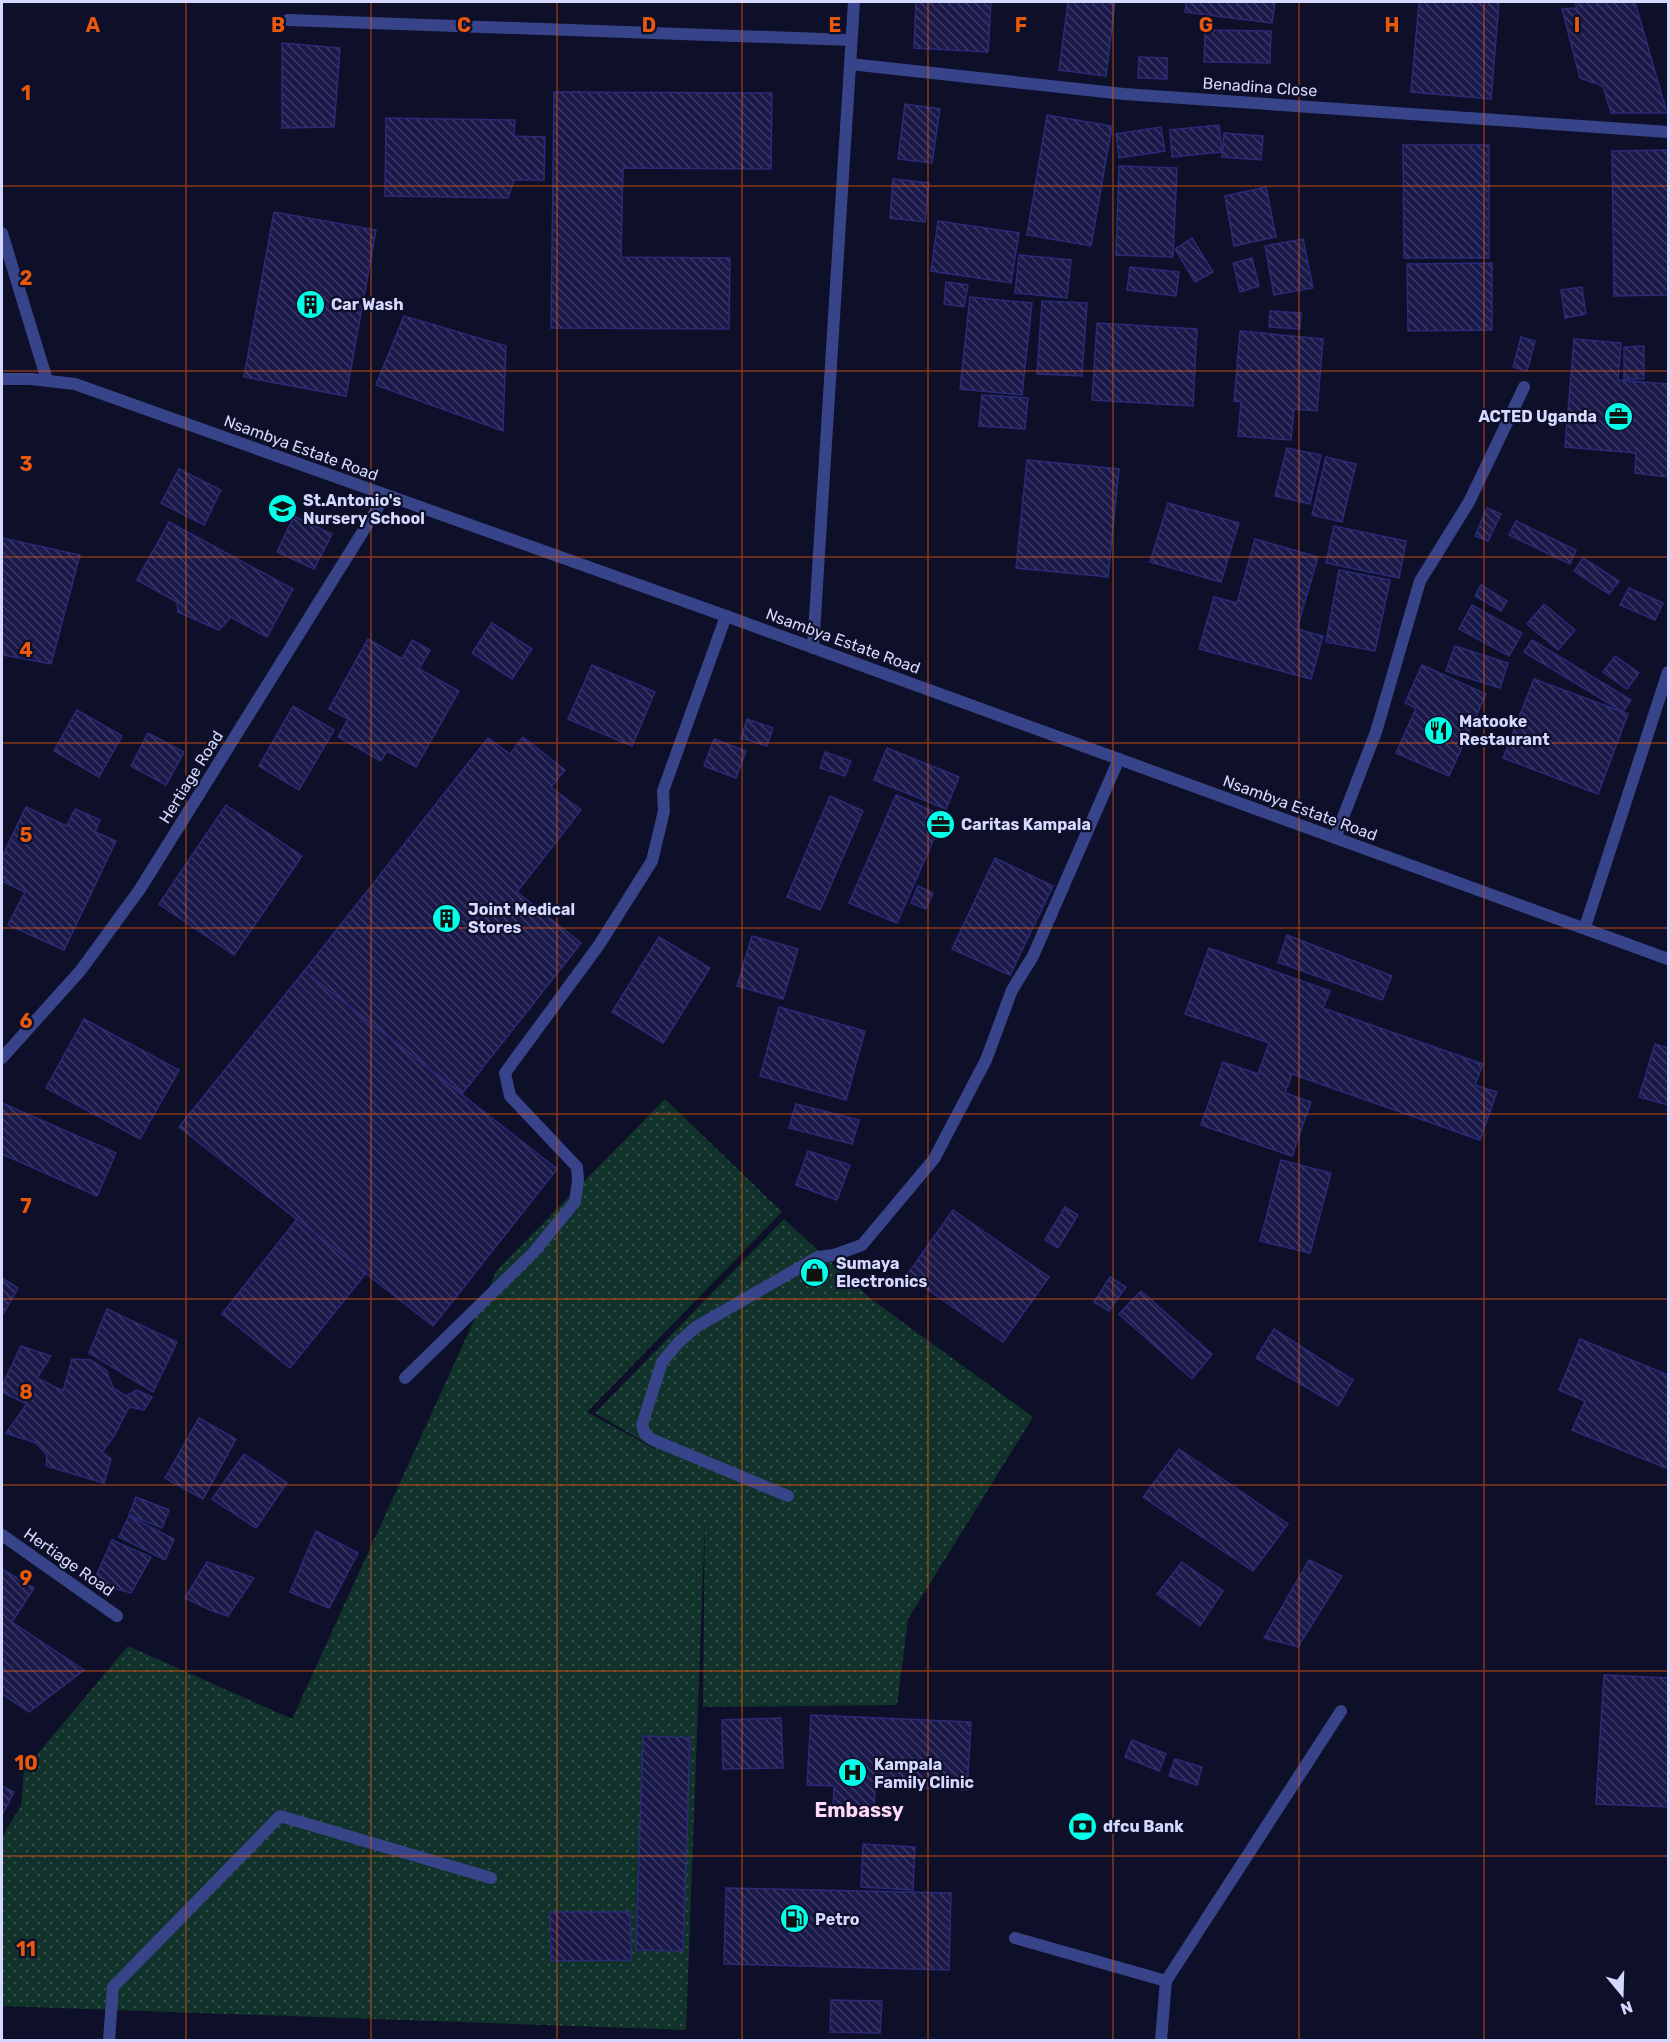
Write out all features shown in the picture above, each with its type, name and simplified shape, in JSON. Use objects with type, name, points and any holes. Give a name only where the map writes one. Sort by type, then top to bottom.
[{"type":"street","points":[[813,648],[854,2]]},
{"type":"street","points":[[288,20],[851,40]]},
{"type":"street","name":"Benadina Close","points":[[850,64],[1124,94],[1668,132]]},
{"type":"street","points":[[2,232],[47,380]]},
{"type":"street","name":"Nsambya Estate Road","points":[[2,379],[47,380],[75,384],[726,616],[1668,959]]},
{"type":"street","points":[[1335,838],[1376,732],[1420,580],[1469,501],[1524,387]]},
{"type":"street","name":"Hertiage Road","points":[[2,1058],[81,970],[140,889],[385,496]]},
{"type":"street","points":[[405,1378],[533,1252],[575,1202],[577,1167],[510,1096],[505,1073],[599,945],[652,861],[664,811],[663,791],[726,616]]},
{"type":"street","points":[[1585,927],[1668,672]]},
{"type":"street","points":[[788,1496],[651,1439],[645,1434],[642,1425],[662,1362],[678,1343],[706,1321],[818,1257],[834,1255],[862,1245],[934,1158],[986,1060],[1012,990],[1033,956],[1119,759]]},
{"type":"street","name":"Hertiage Road","points":[[2,1535],[117,1616]]},
{"type":"street","points":[[1161,2040],[1166,1981],[1341,1711]]},
{"type":"street","points":[[109,2040],[113,1987],[280,1816],[491,1878]]},
{"type":"street","points":[[1015,1938],[1166,1981]]},
{"type":"green space","points":[[665,1099],[782,1212],[587,1412],[671,1458],[595,1413],[784,1219],[871,1299],[1033,1417],[908,1619],[897,1705],[703,1707],[705,1518],[686,2030],[2,2006],[2,1837],[21,1806],[24,1770],[128,1646],[292,1719],[497,1270]]},
{"type":"building","points":[[916,2],[991,2],[988,52],[914,48]]},
{"type":"building","points":[[1068,2],[1115,2],[1106,76],[1059,70]]},
{"type":"building","points":[[1186,2],[1275,2],[1272,23],[1185,12]]},
{"type":"building","points":[[1419,2],[1499,2],[1491,99],[1411,92]]},
{"type":"building","points":[[1575,2],[1635,2],[1667,113],[1611,113],[1603,86],[1580,78],[1562,9],[1577,8]]},
{"type":"building","points":[[1205,30],[1271,31],[1270,63],[1204,62]]},
{"type":"building","points":[[282,43],[340,48],[334,127],[282,128]]},
{"type":"building","points":[[1139,57],[1167,58],[1167,79],[1138,78]]},
{"type":"building","points":[[554,92],[772,93],[771,169],[623,168],[621,257],[730,258],[729,329],[551,328]]},
{"type":"building","points":[[905,104],[940,109],[932,163],[898,159]]},
{"type":"building","points":[[1047,115],[1112,126],[1091,246],[1027,235]]},
{"type":"building","points":[[386,118],[515,120],[514,136],[545,137],[544,180],[514,180],[508,198],[385,196]]},
{"type":"building","points":[[1219,125],[1222,152],[1172,157],[1170,130]]},
{"type":"building","points":[[1161,127],[1165,151],[1119,158],[1116,134]]},
{"type":"building","points":[[1224,133],[1263,136],[1261,160],[1222,157]]},
{"type":"building","points":[[1403,145],[1489,145],[1489,258],[1404,258]]},
{"type":"building","points":[[1668,150],[1668,295],[1614,296],[1612,151]]},
{"type":"building","points":[[1119,166],[1177,168],[1173,257],[1116,255]]},
{"type":"building","points":[[893,179],[929,183],[925,222],[890,218]]},
{"type":"building","points":[[1266,187],[1276,237],[1234,246],[1225,196]]},
{"type":"building","name":"Car Wash","points":[[274,212],[376,230],[346,396],[244,377]]},
{"type":"building","points":[[938,221],[1019,233],[1011,283],[931,271]]},
{"type":"building","points":[[1192,238],[1213,272],[1195,282],[1175,249]]},
{"type":"building","points":[[1303,239],[1313,288],[1274,295],[1265,246]]},
{"type":"building","points":[[1019,255],[1071,260],[1067,298],[1015,293]]},
{"type":"building","points":[[1252,258],[1259,286],[1240,292],[1233,263]]},
{"type":"building","points":[[1492,263],[1492,330],[1408,331],[1407,264]]},
{"type":"building","points":[[1130,267],[1179,272],[1176,296],[1127,290]]},
{"type":"building","points":[[946,282],[968,285],[964,307],[944,304]]},
{"type":"building","points":[[1582,287],[1586,314],[1565,318],[1561,290]]},
{"type":"building","points":[[970,297],[1032,303],[1022,395],[960,389]]},
{"type":"building","points":[[1042,301],[1087,303],[1082,376],[1037,374]]},
{"type":"building","points":[[1270,311],[1301,313],[1300,329],[1269,327]]},
{"type":"building","points":[[404,316],[506,346],[503,431],[376,385]]},
{"type":"building","points":[[1097,323],[1197,329],[1193,406],[1092,400]]},
{"type":"building","points":[[1240,331],[1323,339],[1317,411],[1294,409],[1291,440],[1238,436],[1241,402],[1234,401]]},
{"type":"building","points":[[1521,337],[1535,341],[1527,371],[1513,367]]},
{"type":"building","name":"ACTED Uganda","points":[[1574,339],[1621,343],[1618,380],[1668,384],[1668,477],[1635,473],[1636,453],[1565,447]]},
{"type":"building","points":[[1644,346],[1644,379],[1624,379],[1624,347]]},
{"type":"building","points":[[982,395],[1028,398],[1025,429],[979,426]]},
{"type":"building","points":[[1287,448],[1321,455],[1310,504],[1275,496]]},
{"type":"building","points":[[1326,457],[1356,464],[1342,522],[1312,515]]},
{"type":"building","points":[[1027,460],[1119,469],[1108,577],[1016,568]]},
{"type":"building","points":[[179,469],[221,490],[204,525],[161,503]]},
{"type":"building","points":[[1168,503],[1239,523],[1221,582],[1150,562]]},
{"type":"building","points":[[1487,508],[1501,514],[1488,541],[1475,536]]},
{"type":"building","points":[[294,516],[332,534],[314,569],[277,552]]},
{"type":"building","points":[[1516,521],[1576,550],[1570,564],[1509,535]]},
{"type":"building","points":[[169,522],[293,589],[267,637],[231,617],[219,630],[178,612],[177,602],[137,580]]},
{"type":"building","points":[[1334,526],[1406,541],[1399,578],[1326,563]]},
{"type":"building","points":[[2,538],[80,555],[51,664],[2,655]]},
{"type":"building","points":[[1255,539],[1318,557],[1297,629],[1323,636],[1311,679],[1199,649],[1214,597],[1237,603]]},
{"type":"building","points":[[1583,558],[1619,581],[1609,594],[1574,571]]},
{"type":"building","points":[[1339,570],[1390,580],[1375,651],[1326,642]]},
{"type":"building","points":[[1481,585],[1507,601],[1501,611],[1475,596]]},
{"type":"building","points":[[1629,588],[1663,603],[1655,620],[1620,605]]},
{"type":"building","points":[[1544,604],[1575,630],[1558,650],[1527,624]]},
{"type":"building","points":[[1472,605],[1522,633],[1509,656],[1459,629]]},
{"type":"building","points":[[492,623],[532,649],[512,679],[472,653]]},
{"type":"building","points":[[368,639],[402,659],[412,640],[430,650],[419,669],[459,691],[416,767],[387,751],[381,761],[338,737],[348,719],[329,709]]},
{"type":"building","points":[[1532,640],[1631,700],[1623,712],[1524,652]]},
{"type":"building","points":[[1455,646],[1508,663],[1500,688],[1446,671]]},
{"type":"building","points":[[1615,656],[1639,673],[1627,689],[1603,672]]},
{"type":"building","points":[[592,665],[655,692],[632,746],[568,719]]},
{"type":"building","name":"Matooke Restaurant","points":[[1422,665],[1486,694],[1449,776],[1396,753],[1416,708],[1405,703]]},
{"type":"building","points":[[1534,679],[1628,714],[1598,794],[1503,758]]},
{"type":"building","points":[[293,706],[334,730],[299,790],[259,766]]},
{"type":"building","points":[[77,710],[122,736],[99,777],[54,751]]},
{"type":"building","points":[[747,719],[773,728],[767,746],[741,738]]},
{"type":"building","points":[[148,733],[184,752],[166,785],[131,766]]},
{"type":"building","name":"Joint Medical Stores","points":[[523,737],[565,770],[551,787],[581,810],[517,892],[581,943],[462,1094],[304,971],[488,738],[510,754]]},
{"type":"building","points":[[714,739],[746,751],[736,778],[704,766]]},
{"type":"building","points":[[887,748],[959,777],[946,809],[874,780]]},
{"type":"building","points":[[825,752],[851,761],[845,776],[820,768]]},
{"type":"building","points":[[896,795],[944,816],[897,923],[849,903]]},
{"type":"building","points":[[830,796],[863,811],[820,910],[787,897]]},
{"type":"building","points":[[226,805],[302,856],[234,955],[159,904]]},
{"type":"building","points":[[26,807],[67,826],[75,809],[100,820],[95,832],[116,841],[64,950],[8,925],[25,892],[2,881],[2,857]]},
{"type":"building","points":[[995,858],[1053,886],[1010,975],[952,949]]},
{"type":"building","points":[[918,886],[933,893],[926,909],[911,903]]},
{"type":"building","points":[[1287,935],[1392,976],[1382,1000],[1278,962]]},
{"type":"building","points":[[752,936],[798,949],[783,999],[737,986]]},
{"type":"building","points":[[659,937],[710,968],[663,1043],[612,1012]]},
{"type":"building","points":[[1209,948],[1330,991],[1323,1008],[1483,1064],[1475,1085],[1497,1092],[1480,1140],[1292,1074],[1285,1093],[1311,1102],[1292,1156],[1201,1125],[1223,1062],[1258,1074],[1269,1043],[1185,1014]]},
{"type":"building","points":[[304,971],[557,1169],[433,1326],[179,1127]]},
{"type":"building","points":[[779,1007],[865,1031],[846,1100],[760,1076]]},
{"type":"building","points":[[84,1019],[179,1070],[140,1139],[46,1088]]},
{"type":"building","points":[[1655,1044],[1668,1048],[1668,1105],[1639,1097]]},
{"type":"building","points":[[2,1103],[116,1153],[97,1196],[2,1154]]},
{"type":"building","points":[[796,1104],[859,1120],[852,1144],[789,1128]]},
{"type":"building","points":[[808,1151],[850,1165],[837,1200],[796,1185]]},
{"type":"building","points":[[1281,1160],[1331,1173],[1310,1253],[1260,1241]]},
{"type":"building","points":[[1065,1207],[1078,1215],[1058,1248],[1045,1240]]},
{"type":"building","points":[[953,1210],[1049,1277],[1003,1342],[907,1275]]},
{"type":"building","points":[[297,1219],[366,1273],[290,1368],[222,1314]]},
{"type":"building","points":[[1110,1277],[1126,1287],[1109,1311],[1094,1302]]},
{"type":"building","points":[[2,1278],[18,1288],[2,1316]]},
{"type":"building","points":[[1141,1291],[1212,1354],[1192,1379],[1119,1314]]},
{"type":"building","points":[[107,1309],[177,1342],[153,1392],[89,1353]]},
{"type":"building","points":[[1274,1329],[1353,1380],[1338,1406],[1256,1358]]},
{"type":"building","points":[[1580,1339],[1668,1375],[1668,1469],[1572,1430],[1585,1401],[1559,1390]]},
{"type":"building","points":[[21,1346],[51,1356],[37,1378],[63,1391],[72,1359],[91,1360],[106,1370],[113,1388],[126,1396],[137,1390],[152,1397],[144,1410],[129,1407],[114,1436],[102,1452],[111,1459],[104,1483],[46,1466],[47,1455],[36,1443],[6,1433],[27,1404],[2,1392],[2,1386]]},
{"type":"building","points":[[199,1418],[236,1439],[203,1499],[165,1478]]},
{"type":"building","points":[[1179,1449],[1288,1524],[1253,1571],[1143,1497]]},
{"type":"building","points":[[244,1454],[287,1483],[256,1528],[212,1499]]},
{"type":"building","points":[[136,1497],[169,1510],[162,1528],[129,1515]]},
{"type":"building","points":[[129,1516],[174,1539],[165,1560],[119,1537]]},
{"type":"building","points":[[316,1531],[358,1553],[329,1608],[290,1592]]},
{"type":"building","points":[[112,1540],[151,1557],[131,1593],[93,1583]]},
{"type":"building","points":[[1309,1560],[1342,1576],[1298,1647],[1264,1638]]},
{"type":"building","points":[[207,1562],[254,1578],[228,1616],[185,1598]]},
{"type":"building","points":[[1182,1562],[1223,1591],[1200,1626],[1157,1594]]},
{"type":"building","points":[[2,1569],[34,1588],[12,1622],[84,1670],[29,1712],[2,1694]]},
{"type":"building","points":[[1604,1675],[1668,1678],[1668,1807],[1596,1804]]},
{"type":"building","points":[[811,1715],[971,1722],[967,1790],[875,1786],[874,1811],[833,1809],[834,1786],[807,1785]]},
{"type":"building","points":[[781,1718],[783,1768],[723,1769],[722,1720]]},
{"type":"building","points":[[643,1736],[690,1738],[683,1951],[636,1950]]},
{"type":"building","points":[[1132,1740],[1166,1754],[1159,1771],[1125,1757]]},
{"type":"building","points":[[1175,1759],[1202,1767],[1197,1785],[1169,1776]]},
{"type":"building","points":[[2,1786],[14,1792],[2,1815]]},
{"type":"building","points":[[863,1844],[915,1847],[913,1890],[861,1887]]},
{"type":"building","points":[[726,1888],[951,1893],[949,1970],[724,1964]]},
{"type":"building","points":[[550,1912],[630,1912],[631,1960],[551,1961]]},
{"type":"building","points":[[831,2000],[882,2001],[880,2033],[830,2032]]},
{"type":"place","name":"Car Wash","points":[[310,304]]},
{"type":"place","name":"ACTED Uganda","points":[[1618,416]]},
{"type":"place","name":"St.Antonio's Nursery School","points":[[282,509]]},
{"type":"place","name":"Matooke Restaurant","points":[[1438,730]]},
{"type":"place","name":"Caritas Kampala","points":[[940,824]]},
{"type":"place","name":"Joint Medical Stores","points":[[447,918]]},
{"type":"place","name":"Sumaya Electronics","points":[[815,1272]]},
{"type":"place","name":"Kampala Family Clinic","points":[[853,1773]]},
{"type":"place","name":"dfcu Bank","points":[[1082,1826]]},
{"type":"place","name":"Petro","points":[[794,1919]]},
{"type":"district","name":"Embassy","points":[[859,1810]]}]
